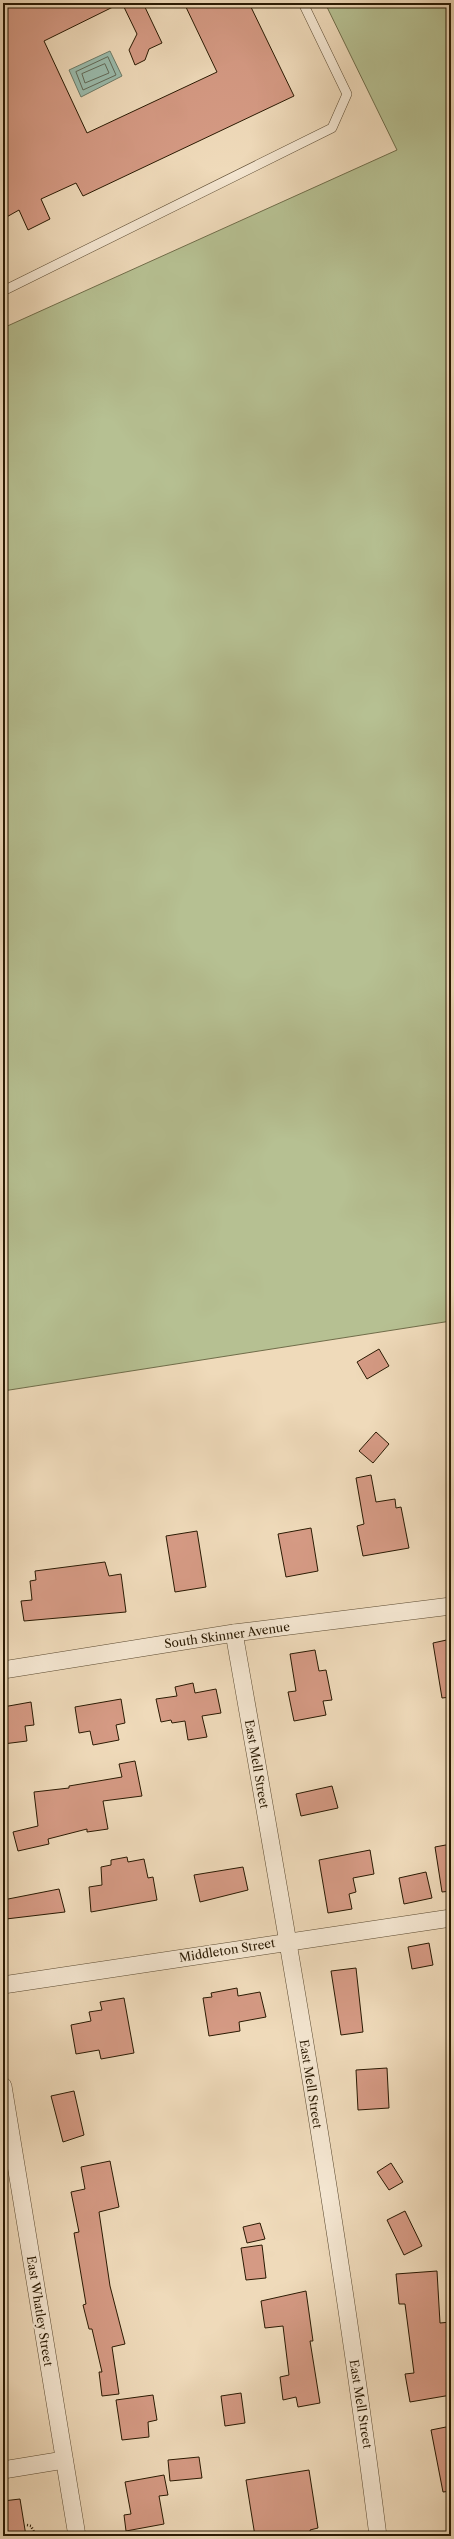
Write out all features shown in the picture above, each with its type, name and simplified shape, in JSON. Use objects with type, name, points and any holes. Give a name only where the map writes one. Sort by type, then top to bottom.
[{"type":"street","name":"South Skinner Avenue","points":[[3,1670],[234,1633],[451,1606]]},
{"type":"street","name":"East Mell Street","points":[[234,1633],[288,1941],[365,2430],[378,2536]]},
{"type":"street","name":"Middleton Street","points":[[3,1985],[288,1941],[451,1918]]},
{"type":"street","name":"East Whatley Street","points":[[3,2086],[77,2536]]},
{"type":"street","points":[[3,2470],[64,2460]]},
{"type":"lane","points":[[3,291],[332,128],[347,94],[303,3]]},
{"type":"path","points":[[27,2525],[31,2526],[36,2536]]},
{"type":"green space","points":[[325,3],[451,3],[451,1321],[3,1391],[3,328],[397,150]]},
{"type":"water","points":[[110,51],[122,76],[81,97],[69,70]]},
{"type":"building","points":[[3,3],[121,3],[44,41],[87,133],[217,72],[184,3],[249,3],[294,96],[83,196],[76,183],[41,199],[50,219],[28,230],[19,210],[3,219]]},
{"type":"building","points":[[122,3],[143,3],[162,43],[149,49],[145,60],[135,65],[129,50],[137,34]]},
{"type":"building","points":[[379,1349],[389,1366],[367,1379],[357,1362]]},
{"type":"building","points":[[376,1432],[389,1444],[373,1463],[359,1451]]},
{"type":"building","points":[[371,1475],[376,1502],[395,1499],[396,1508],[401,1507],[409,1548],[363,1556],[357,1526],[364,1524],[356,1478]]},
{"type":"building","points":[[311,1528],[318,1571],[286,1577],[278,1534]]},
{"type":"building","points":[[197,1531],[206,1587],[175,1592],[166,1536]]},
{"type":"building","points":[[105,1562],[109,1576],[121,1574],[126,1612],[24,1621],[21,1601],[32,1600],[30,1581],[36,1580],[35,1571]]},
{"type":"building","points":[[451,1639],[451,1697],[442,1698],[433,1643]]},
{"type":"building","points":[[315,1650],[319,1671],[326,1670],[332,1700],[323,1701],[326,1715],[294,1721],[288,1692],[296,1691],[290,1654]]},
{"type":"building","points":[[193,1683],[195,1693],[216,1689],[221,1713],[202,1716],[207,1737],[188,1740],[185,1721],[172,1723],[171,1720],[161,1722],[156,1699],[177,1696],[175,1687]]},
{"type":"building","points":[[121,1699],[125,1723],[116,1725],[119,1740],[93,1745],[90,1731],[79,1733],[75,1707]]},
{"type":"building","points":[[31,1702],[34,1725],[25,1726],[27,1741],[3,1744],[3,1707]]},
{"type":"building","points":[[135,1761],[142,1796],[103,1801],[108,1829],[87,1832],[87,1829],[48,1839],[49,1844],[18,1851],[13,1832],[38,1826],[34,1792],[69,1788],[69,1786],[122,1777],[119,1764]]},
{"type":"building","points":[[332,1786],[338,1808],[301,1816],[296,1794]]},
{"type":"building","points":[[451,1844],[451,1891],[442,1892],[435,1847]]},
{"type":"building","points":[[370,1850],[374,1874],[353,1878],[356,1892],[349,1894],[352,1909],[328,1913],[319,1860]]},
{"type":"building","points":[[127,1857],[128,1862],[144,1859],[148,1878],[153,1877],[157,1900],[91,1912],[89,1887],[102,1885],[101,1867],[111,1865],[111,1860]]},
{"type":"building","points":[[243,1867],[248,1890],[200,1902],[194,1875]]},
{"type":"building","points":[[426,1872],[432,1898],[404,1904],[399,1878]]},
{"type":"building","points":[[59,1889],[65,1912],[6,1919],[3,1900]]},
{"type":"building","points":[[429,1943],[433,1965],[412,1969],[408,1947]]},
{"type":"building","points":[[356,1968],[363,2032],[341,2035],[331,1971]]},
{"type":"building","points":[[237,1988],[238,1996],[260,1992],[266,2017],[239,2022],[240,2031],[209,2036],[203,1998],[212,1997],[211,1993]]},
{"type":"building","points":[[124,1998],[134,2053],[101,2059],[99,2050],[76,2054],[71,2025],[91,2021],[89,2012],[102,2010],[100,2002]]},
{"type":"building","points":[[387,2068],[389,2108],[358,2110],[356,2070]]},
{"type":"building","points":[[74,2091],[84,2135],[63,2142],[51,2096]]},
{"type":"building","points":[[110,2161],[119,2207],[99,2212],[110,2286],[125,2344],[112,2347],[119,2394],[102,2396],[99,2372],[102,2372],[92,2329],[89,2329],[83,2305],[86,2304],[74,2233],[79,2232],[71,2192],[85,2189],[81,2167]]},
{"type":"building","points":[[391,2163],[403,2182],[389,2190],[377,2172]]},
{"type":"building","points":[[405,2211],[422,2246],[404,2255],[387,2220]]},
{"type":"building","points":[[260,2223],[265,2239],[247,2243],[243,2227]]},
{"type":"building","points":[[262,2245],[266,2278],[246,2280],[241,2248]]},
{"type":"building","points":[[437,2271],[440,2323],[451,2322],[451,2395],[410,2402],[405,2374],[414,2373],[405,2304],[399,2304],[396,2274]]},
{"type":"building","points":[[306,2291],[313,2341],[310,2341],[320,2403],[298,2407],[296,2397],[283,2400],[280,2377],[289,2375],[283,2326],[265,2328],[261,2301]]},
{"type":"building","points":[[241,2393],[245,2423],[225,2426],[221,2396]]},
{"type":"building","points":[[153,2395],[157,2420],[148,2422],[149,2437],[122,2440],[116,2400]]},
{"type":"building","points":[[451,2426],[451,2491],[443,2492],[431,2430]]},
{"type":"building","points":[[199,2457],[202,2478],[170,2481],[168,2460]]},
{"type":"building","points":[[309,2470],[318,2528],[310,2530],[311,2536],[255,2536],[246,2480]]},
{"type":"building","points":[[164,2475],[168,2495],[159,2496],[164,2524],[126,2531],[124,2515],[131,2514],[125,2482]]},
{"type":"building","points":[[20,2499],[26,2536],[3,2536],[3,2501]]}]
